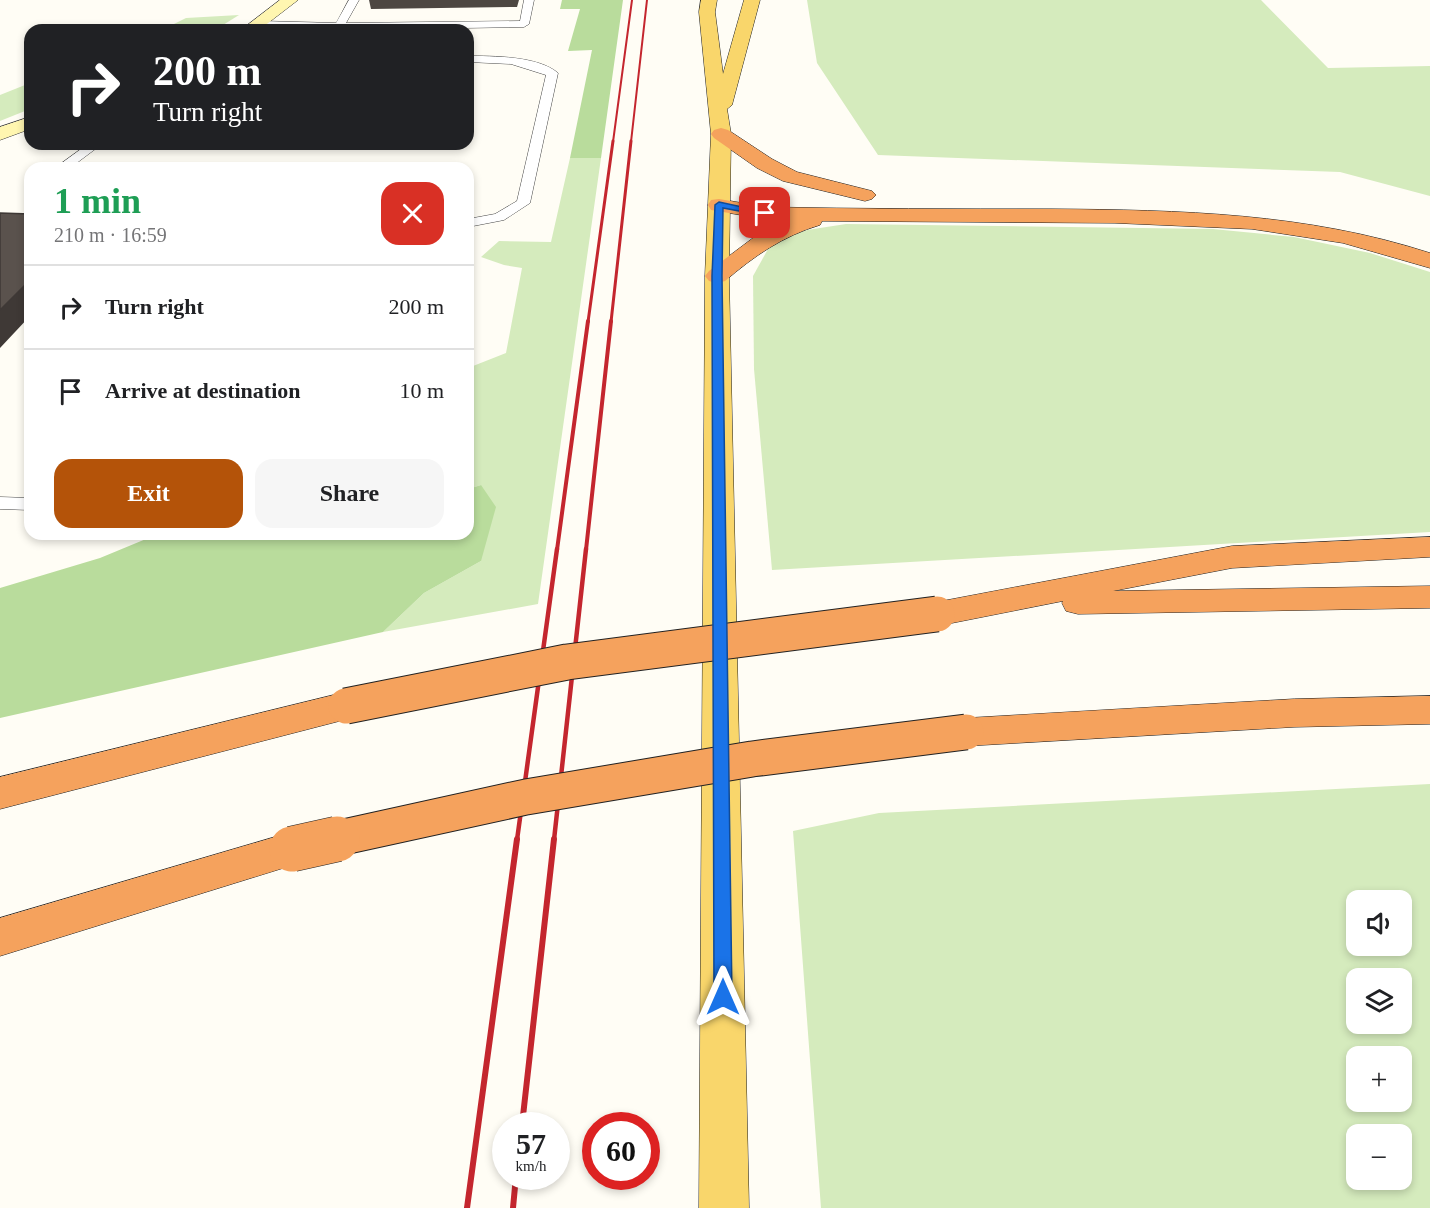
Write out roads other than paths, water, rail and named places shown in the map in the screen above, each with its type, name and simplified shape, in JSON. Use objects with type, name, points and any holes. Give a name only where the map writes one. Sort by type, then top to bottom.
[{"type":"highway","points":[[720,128],[756,159],[782,173],[808,183],[865,195]]},
{"type":"highway","points":[[719,205],[794,196],[888,195]]},
{"type":"highway","points":[[719,205],[765,213],[1170,217],[1244,222],[1311,231],[1362,242],[1430,261]]},
{"type":"highway","points":[[1282,206],[1390,226]]},
{"type":"highway","points":[[717,276],[750,248],[780,231],[830,215]]},
{"type":"highway","points":[[937,614],[1232,557],[1430,547]]},
{"type":"highway","points":[[0,793],[346,706],[567,662],[937,614],[1074,603],[1430,597]]},
{"type":"highway","points":[[0,937],[292,849],[526,797],[752,759],[966,732],[1294,713],[1430,710]]},
{"type":"main road","points":[[258,24],[290,0]]},
{"type":"main road","points":[[720,128],[752,0]]},
{"type":"main road","points":[[705,4],[720,128],[717,276],[724,1208]]},
{"type":"main road","points":[[0,134],[24,125]]},
{"type":"lane","points":[[341,24],[354,0]]},
{"type":"lane","points":[[474,25],[524,24],[529,0]]},
{"type":"lane","points":[[474,59],[509,59],[534,65],[552,73],[523,204],[500,217],[474,222]]},
{"type":"lane","points":[[70,162],[87,150]]},
{"type":"lane","points":[[0,503],[24,504]]},
{"type":"railway","points":[[613,142],[632,0]]},
{"type":"railway","points":[[631,142],[647,0]]},
{"type":"railway","points":[[588,322],[613,141]]},
{"type":"railway","points":[[611,322],[631,141]]},
{"type":"railway","points":[[557,550],[588,321]]},
{"type":"railway","points":[[586,550],[611,321]]},
{"type":"railway","points":[[517,840],[557,549]]},
{"type":"railway","points":[[554,840],[586,549]]},
{"type":"railway","points":[[467,1208],[517,839]]},
{"type":"railway","points":[[523,1112],[554,839]]},
{"type":"railway","points":[[513,1208],[515,1190]]}]
